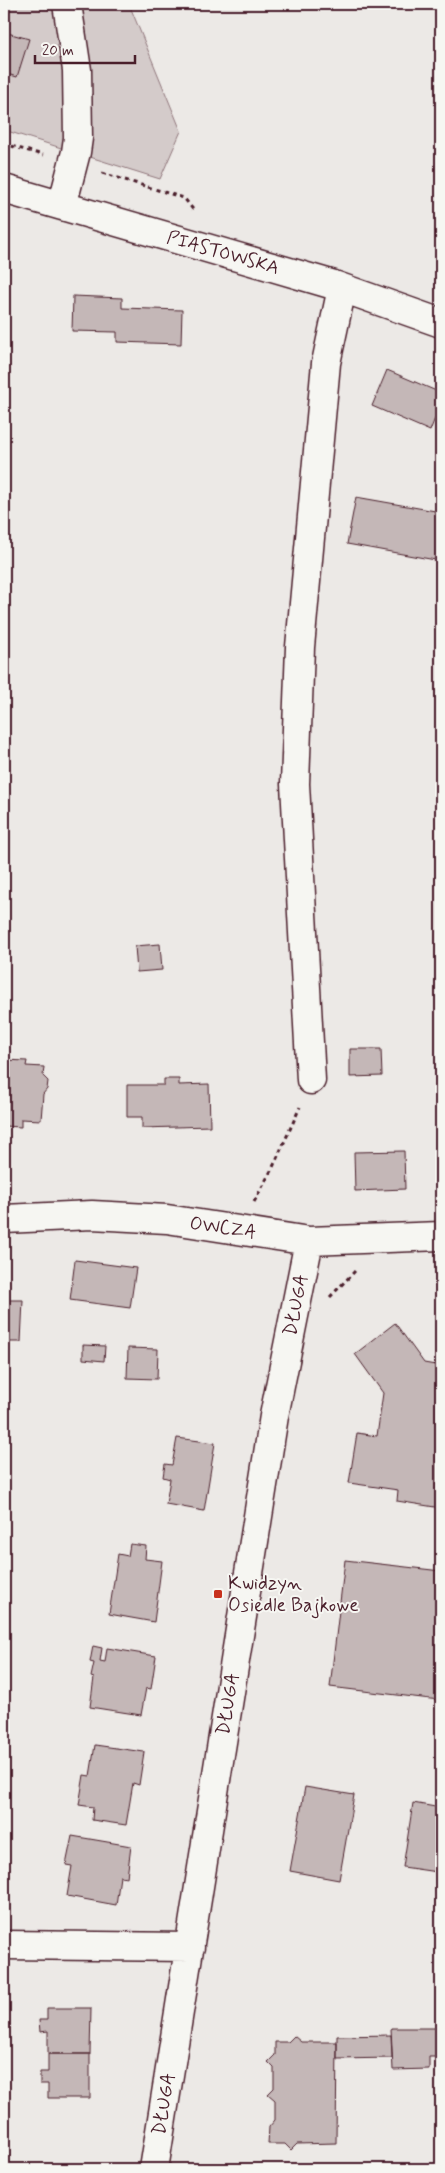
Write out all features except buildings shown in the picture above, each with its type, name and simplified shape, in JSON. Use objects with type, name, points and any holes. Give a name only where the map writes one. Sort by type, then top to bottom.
[{"type":"street","points":[[62,206],[78,138],[77,70],[67,4]]},
{"type":"street","name":"PIASTOWSKA","points":[[4,189],[342,288],[441,323]]},
{"type":"street","points":[[311,1080],[295,784],[300,647],[326,363],[342,288]]},
{"type":"street","name":"OWCZA","points":[[4,1219],[92,1215],[167,1219],[310,1241],[441,1236]]},
{"type":"street","name":"DŁUGA","points":[[154,2169],[274,1416],[310,1241]]},
{"type":"street","points":[[4,1945],[190,1947]]},
{"type":"path","points":[[250,1209],[273,1167],[311,1080]]},
{"type":"path","points":[[328,1300],[354,1271],[362,1269]]},
{"type":"shaded area","points":[[4,4],[129,4],[181,131],[160,179],[4,130]]},
{"type":"place","name":"Kwidzyn Osiedle Bajkowe","points":[[218,1594]]}]
